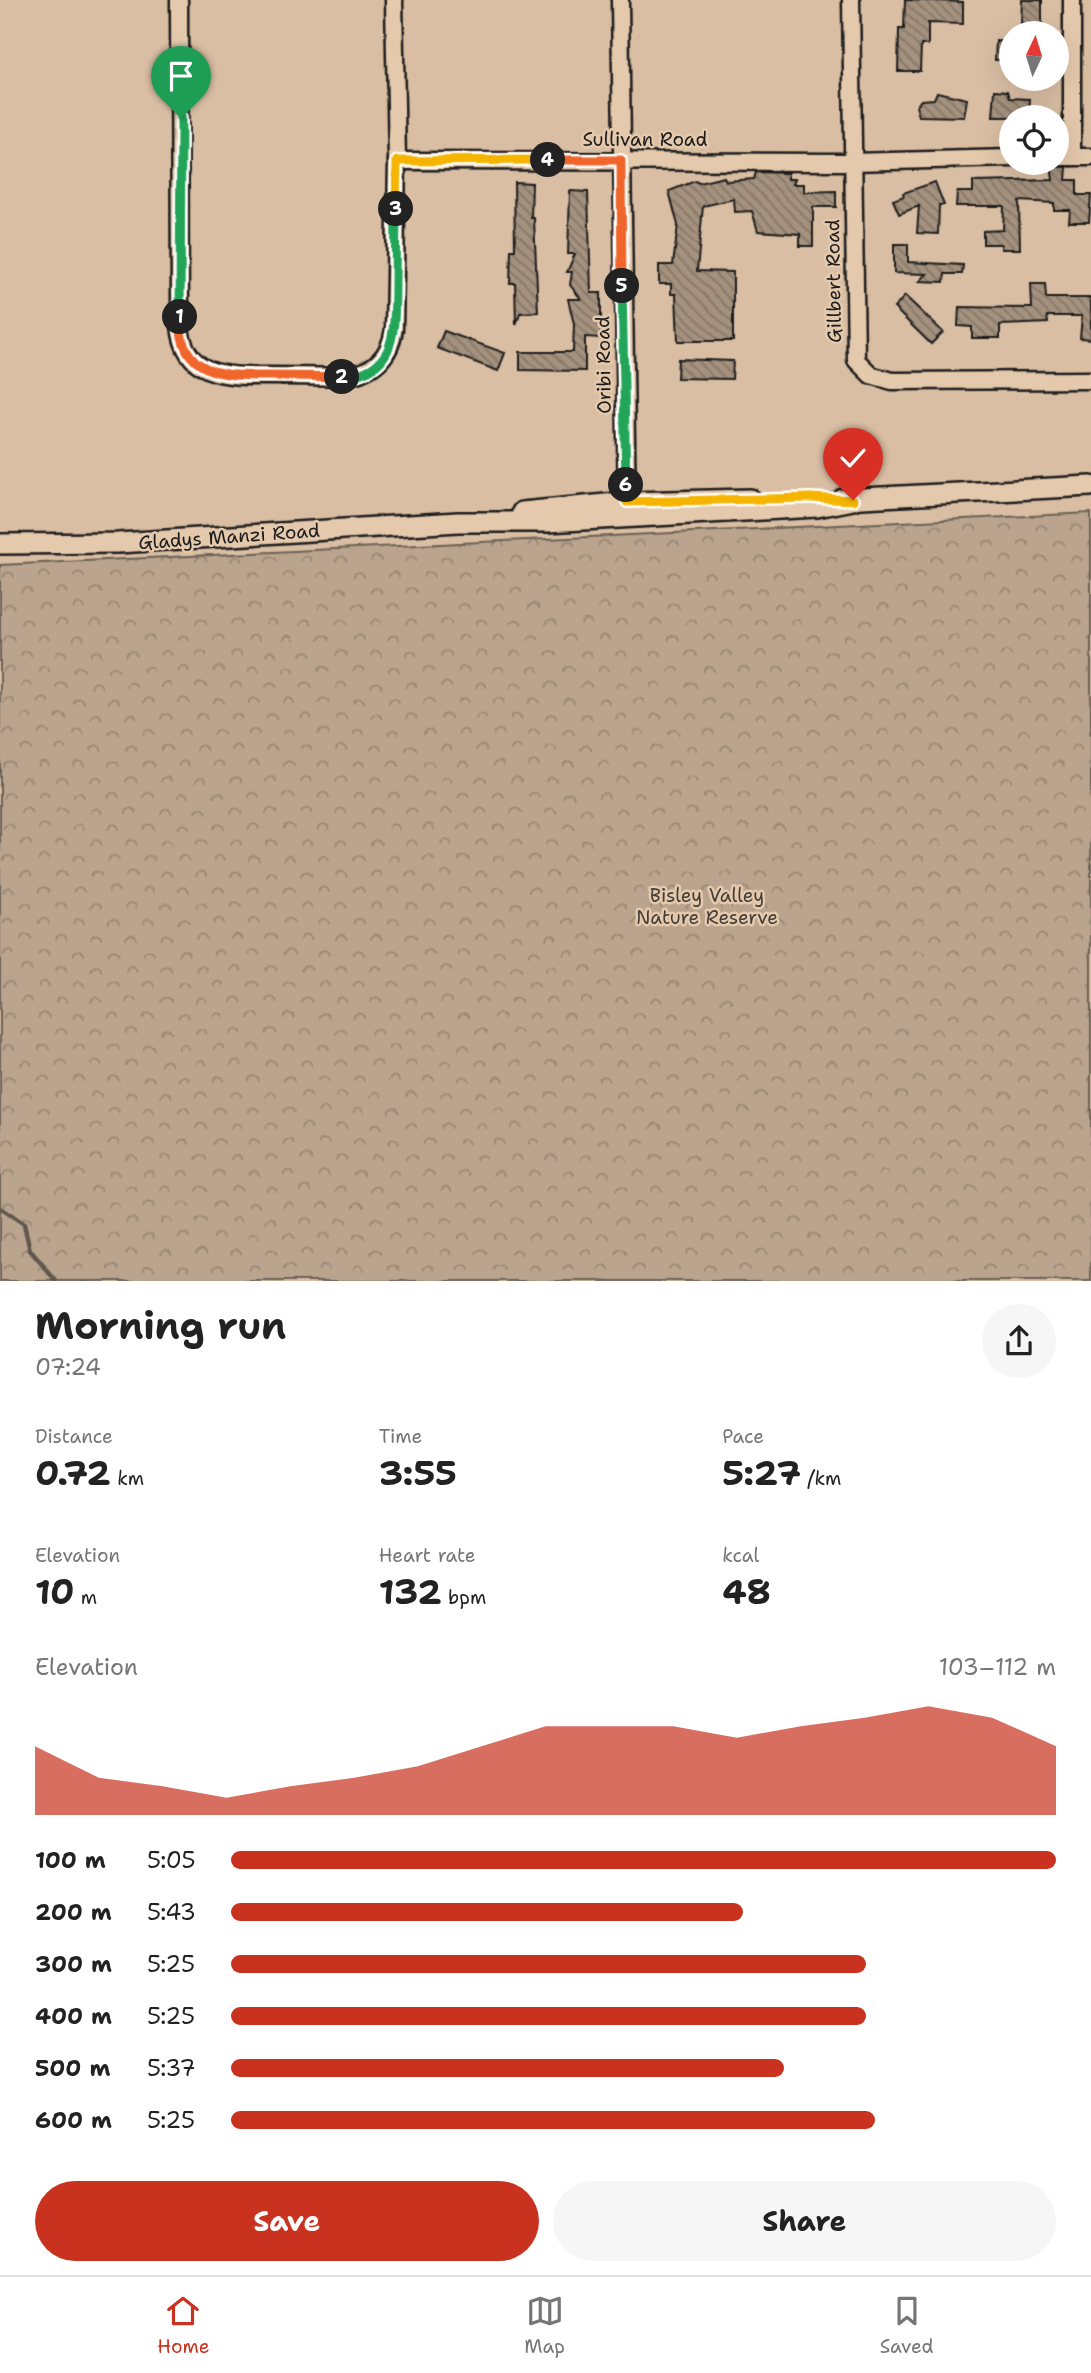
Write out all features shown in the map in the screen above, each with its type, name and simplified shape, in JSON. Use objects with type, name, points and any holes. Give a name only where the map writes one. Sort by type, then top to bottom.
[{"type":"main road","name":"Gladys Manzi Road","points":[[0,544],[118,543],[627,510],[817,507],[853,500],[1091,486]]},
{"type":"street","points":[[179,0],[180,326],[185,349],[202,366],[231,376],[344,377],[363,374],[376,366],[392,344],[394,329],[397,161],[394,0]]},
{"type":"street","name":"Oribi Road","points":[[620,0],[627,510]]},
{"type":"street","name":"Gillbert Road","points":[[851,0],[851,162],[856,360],[862,369],[880,379],[910,382],[1091,380]]},
{"type":"street","points":[[1067,105],[1072,0]]},
{"type":"street","points":[[1069,157],[1091,157]]},
{"type":"street","name":"Sullivan Road","points":[[397,161],[851,162],[999,158]]},
{"type":"green space","name":"Bisley Valley Nature Reserve","points":[[1091,513],[1091,1281],[0,1281],[0,565]]},
{"type":"building","points":[[905,0],[963,2],[963,24],[928,23],[928,45],[921,45],[920,71],[898,71],[899,29],[904,29]]},
{"type":"building","points":[[1022,0],[1042,0],[1042,21],[1021,21]]},
{"type":"building","points":[[996,41],[999,41],[999,60],[995,60]]},
{"type":"building","points":[[995,90],[1008,91],[1010,98],[1030,99],[1030,105],[999,105],[999,117],[993,117]]},
{"type":"building","points":[[937,92],[967,99],[964,117],[919,116],[916,106],[921,100],[934,99]]},
{"type":"building","points":[[756,172],[788,173],[788,179],[795,179],[793,184],[804,184],[804,192],[836,191],[836,207],[813,207],[813,246],[800,246],[800,234],[758,231],[752,211],[735,212],[734,199],[703,206],[697,271],[733,272],[733,341],[678,341],[676,294],[671,294],[671,284],[659,284],[659,265],[673,265],[678,225],[669,191],[695,181],[699,183],[724,177],[726,181],[754,179]]},
{"type":"building","points":[[1052,175],[1066,175],[1066,180],[1077,180],[1077,195],[1091,195],[1089,222],[1069,222],[1070,210],[1054,210],[1054,203],[1019,201],[1020,249],[1001,249],[1001,244],[983,244],[983,231],[1003,230],[1004,206],[956,206],[957,192],[973,192],[973,182],[1053,180]]},
{"type":"building","points":[[514,182],[532,183],[531,218],[534,218],[538,312],[520,313],[516,325],[515,283],[510,283],[511,250],[515,250]]},
{"type":"building","points":[[935,182],[944,205],[939,205],[938,234],[917,233],[919,206],[899,214],[893,200],[904,196],[903,193]]},
{"type":"building","points":[[570,191],[588,192],[591,293],[601,293],[601,338],[585,337],[585,371],[520,370],[520,352],[573,352],[574,324],[568,299],[581,299],[570,285],[572,272],[567,272],[575,254],[568,254]]},
{"type":"building","points":[[894,244],[908,244],[908,262],[963,265],[962,274],[945,274],[944,282],[920,281],[927,274],[894,273]]},
{"type":"building","points":[[1031,284],[1045,284],[1046,298],[1091,298],[1091,339],[1080,338],[1082,316],[1047,316],[1048,323],[1000,325],[1000,338],[972,338],[972,327],[958,326],[959,307],[1032,308]]},
{"type":"building","points":[[905,296],[943,332],[931,344],[894,308]]},
{"type":"building","points":[[444,331],[505,353],[498,371],[437,348]]},
{"type":"building","points":[[678,359],[733,361],[732,379],[677,378]]},
{"type":"waterway","points":[[0,1208],[24,1224],[30,1250],[56,1281]]},
{"type":"route","points":[[181,118],[181,340],[192,359],[202,366],[231,376],[344,377],[363,374],[376,366],[392,344],[394,329],[397,161],[621,160],[627,502],[756,498],[853,500]]}]
